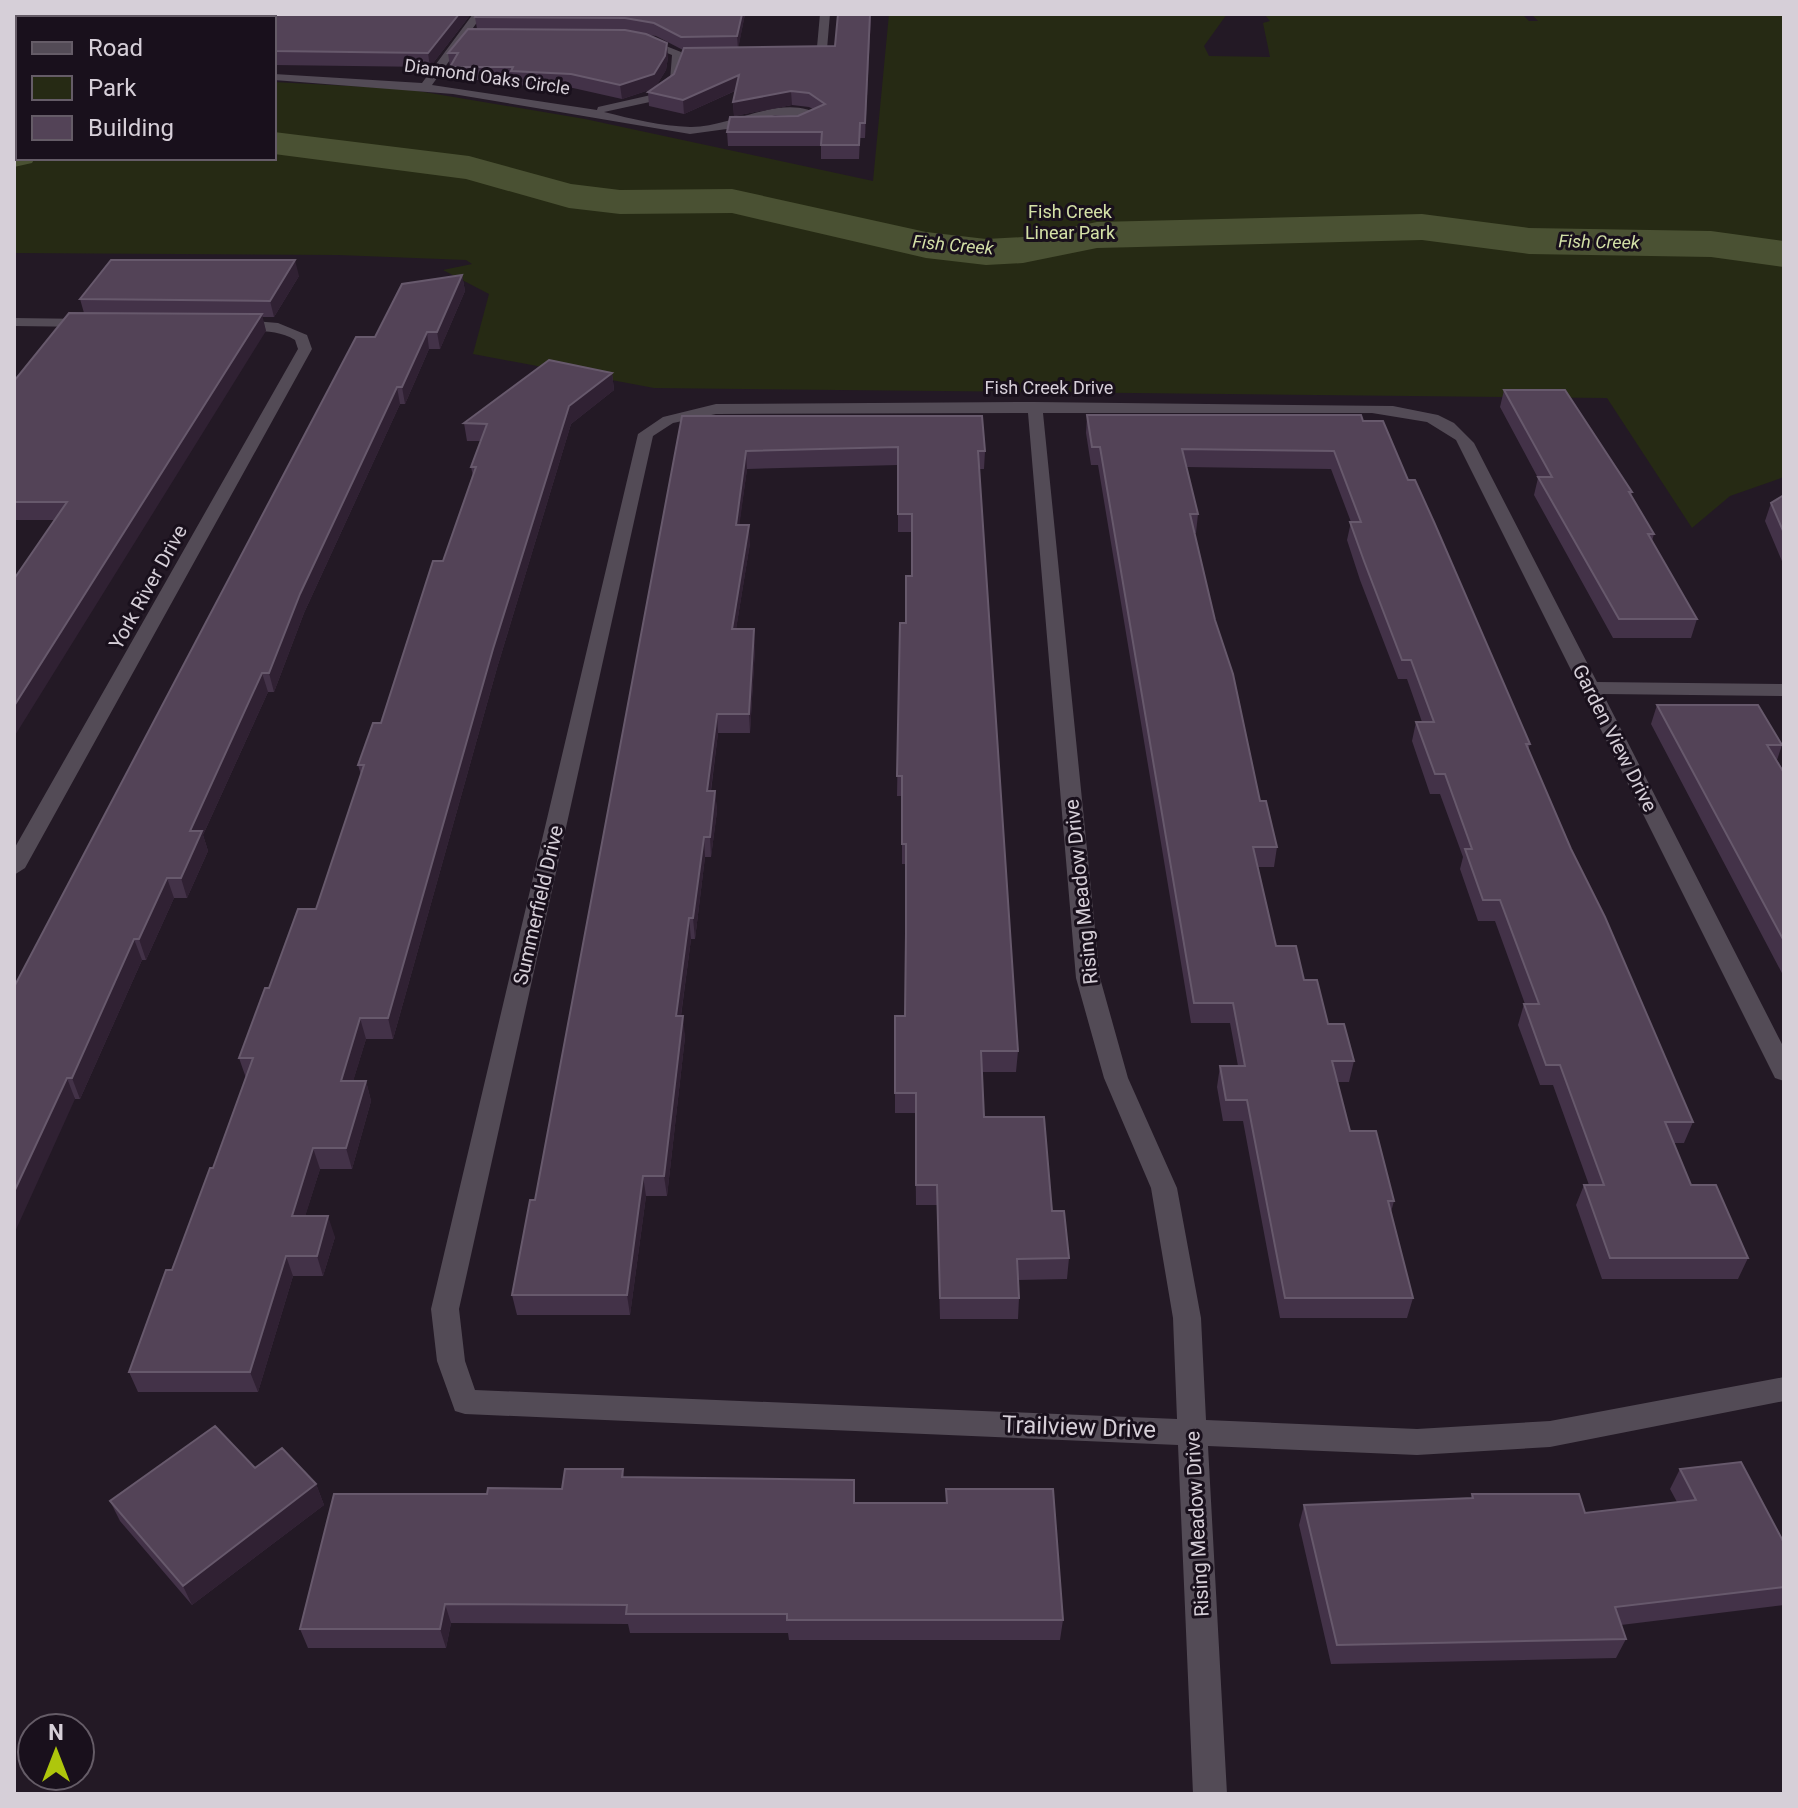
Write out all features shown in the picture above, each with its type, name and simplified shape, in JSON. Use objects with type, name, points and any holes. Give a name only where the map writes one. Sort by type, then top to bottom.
[{"type":"street","points":[[426,85],[465,36],[478,14]]},
{"type":"street","points":[[786,57],[807,55],[822,49],[825,14]]},
{"type":"street","points":[[465,36],[481,36]]},
{"type":"street","points":[[593,111],[655,98],[670,89],[678,67],[671,49],[626,37]]},
{"type":"street","points":[[676,56],[691,56]]},
{"type":"street","name":"Diamond Oaks Circle","points":[[276,77],[426,85],[593,111],[692,132],[734,125]]},
{"type":"street","points":[[774,112],[801,112],[817,117],[798,124],[734,125],[774,112]]},
{"type":"street","points":[[14,337],[20,322],[104,323]]},
{"type":"street","name":"York River Drive","points":[[14,868],[305,349],[302,338],[290,329],[275,324],[213,324]]},
{"type":"street","name":"Fish Creek Drive","points":[[668,420],[716,409],[1035,407],[1315,408],[1380,410],[1432,417]]},
{"type":"street","name":"Rising Meadow Drive","points":[[1035,407],[1088,978],[1116,1078],[1164,1188],[1187,1318],[1210,1794]]},
{"type":"street","name":"Garden View Drive","points":[[1432,417],[1462,436],[1784,1072]]},
{"type":"street","name":"Summerfield Drive","points":[[465,1402],[451,1361],[445,1309],[646,434],[668,420]]},
{"type":"street","points":[[1590,688],[1784,690]]},
{"type":"street","name":"Trailview Drive","points":[[465,1402],[1417,1442],[1550,1434],[1698,1408],[1784,1389]]},
{"type":"green space","name":"Fish Creek Linear Park","points":[[889,14],[1227,14],[1204,46],[1209,56],[1270,57],[1263,23],[1270,21],[1264,14],[1522,14],[1529,21],[1538,21],[1531,14],[1784,14],[1784,477],[1730,496],[1692,528],[1607,398],[654,388],[473,354],[489,294],[443,270],[472,264],[466,260],[338,255],[14,253],[14,89],[16,160],[276,160],[276,82],[406,89],[585,119],[873,181]]},
{"type":"building","points":[[14,14],[459,14],[428,53],[276,51],[276,16],[16,16],[14,32]]},
{"type":"building","points":[[477,14],[742,14],[737,36],[681,37],[654,23],[625,18],[475,17]]},
{"type":"building","points":[[838,14],[870,14],[865,123],[860,123],[859,145],[821,145],[822,132],[727,132],[730,117],[798,116],[825,104],[809,93],[791,91],[733,102],[739,75],[683,100],[648,92],[674,74],[684,48],[835,46]]},
{"type":"building","points":[[468,29],[625,30],[667,43],[665,56],[654,74],[620,85],[571,74],[511,71],[513,67],[450,67],[458,53],[448,53]]},
{"type":"building","points":[[111,260],[295,260],[270,301],[80,299]]},
{"type":"building","points":[[462,275],[437,332],[427,332],[402,387],[397,387],[300,594],[269,673],[262,673],[190,831],[202,831],[181,878],[167,878],[139,939],[134,939],[72,1078],[67,1078],[14,1192],[14,987],[356,337],[375,337],[402,284]]},
{"type":"building","points":[[69,313],[262,314],[14,706],[14,579],[67,502],[14,502],[14,381]]},
{"type":"building","points":[[549,360],[612,373],[569,406],[493,649],[388,1018],[360,1018],[341,1081],[366,1081],[346,1148],[313,1148],[292,1216],[328,1216],[317,1256],[286,1256],[250,1372],[129,1372],[166,1270],[172,1270],[210,1168],[213,1168],[253,1058],[239,1058],[265,988],[269,988],[298,909],[316,909],[364,765],[358,765],[373,723],[381,723],[433,561],[443,561],[476,467],[471,467],[487,424],[464,423]]},
{"type":"building","points":[[1504,390],[1565,390],[1632,492],[1629,492],[1654,534],[1648,534],[1697,619],[1619,619],[1538,477],[1552,477]]},
{"type":"building","points":[[1087,415],[1361,415],[1363,421],[1383,421],[1408,480],[1415,480],[1434,522],[1530,744],[1526,744],[1571,849],[1605,917],[1693,1122],[1665,1122],[1691,1185],[1716,1185],[1748,1258],[1610,1258],[1584,1185],[1604,1185],[1560,1065],[1546,1065],[1524,1004],[1539,1004],[1500,900],[1483,900],[1465,849],[1472,849],[1445,774],[1435,774],[1416,722],[1434,722],[1411,660],[1402,660],[1364,561],[1350,522],[1361,522],[1334,451],[1182,449],[1198,514],[1190,514],[1215,620],[1233,674],[1260,801],[1266,801],[1277,847],[1253,847],[1276,946],[1296,946],[1304,980],[1317,980],[1328,1024],[1344,1024],[1354,1061],[1332,1061],[1350,1131],[1376,1131],[1394,1201],[1388,1201],[1413,1298],[1285,1298],[1247,1100],[1226,1100],[1220,1066],[1245,1066],[1233,1003],[1194,1003],[1100,447],[1092,447]]},
{"type":"building","points":[[682,416],[982,416],[985,451],[978,451],[1018,1051],[981,1051],[984,1117],[1044,1117],[1052,1211],[1064,1211],[1069,1258],[1017,1259],[1019,1298],[940,1298],[937,1185],[916,1185],[916,1093],[895,1093],[895,1016],[905,1016],[906,933],[906,844],[902,844],[902,776],[897,776],[900,623],[906,623],[906,576],[912,576],[912,514],[898,514],[898,447],[746,451],[736,525],[749,525],[732,629],[754,629],[749,714],[717,714],[707,791],[715,791],[710,837],[704,837],[693,918],[689,918],[676,1016],[683,1016],[664,1176],[643,1176],[627,1295],[512,1295],[530,1200],[535,1200]]},
{"type":"building","points":[[1784,495],[1784,533],[1771,503]]},
{"type":"building","points":[[1657,705],[1758,705],[1782,745],[1767,745],[1784,773],[1784,941]]},
{"type":"building","points":[[215,1426],[255,1468],[282,1448],[316,1484],[183,1586],[110,1501]]},
{"type":"building","points":[[1741,1462],[1784,1543],[1784,1587],[1615,1607],[1626,1639],[1337,1645],[1304,1505],[1473,1498],[1472,1494],[1579,1494],[1585,1513],[1696,1500],[1680,1469]]},
{"type":"building","points":[[565,1469],[623,1469],[622,1477],[854,1480],[854,1503],[947,1503],[946,1489],[1053,1489],[1063,1620],[787,1620],[787,1614],[626,1614],[627,1605],[445,1604],[440,1629],[300,1629],[334,1494],[487,1494],[488,1488],[562,1489]]},
{"type":"waterway","name":"Fish Creek","points":[[276,143],[469,168],[569,196],[620,202],[732,201],[926,245],[986,252],[1023,250],[1097,235],[1422,227],[1529,241],[1711,244],[1784,254]]}]
